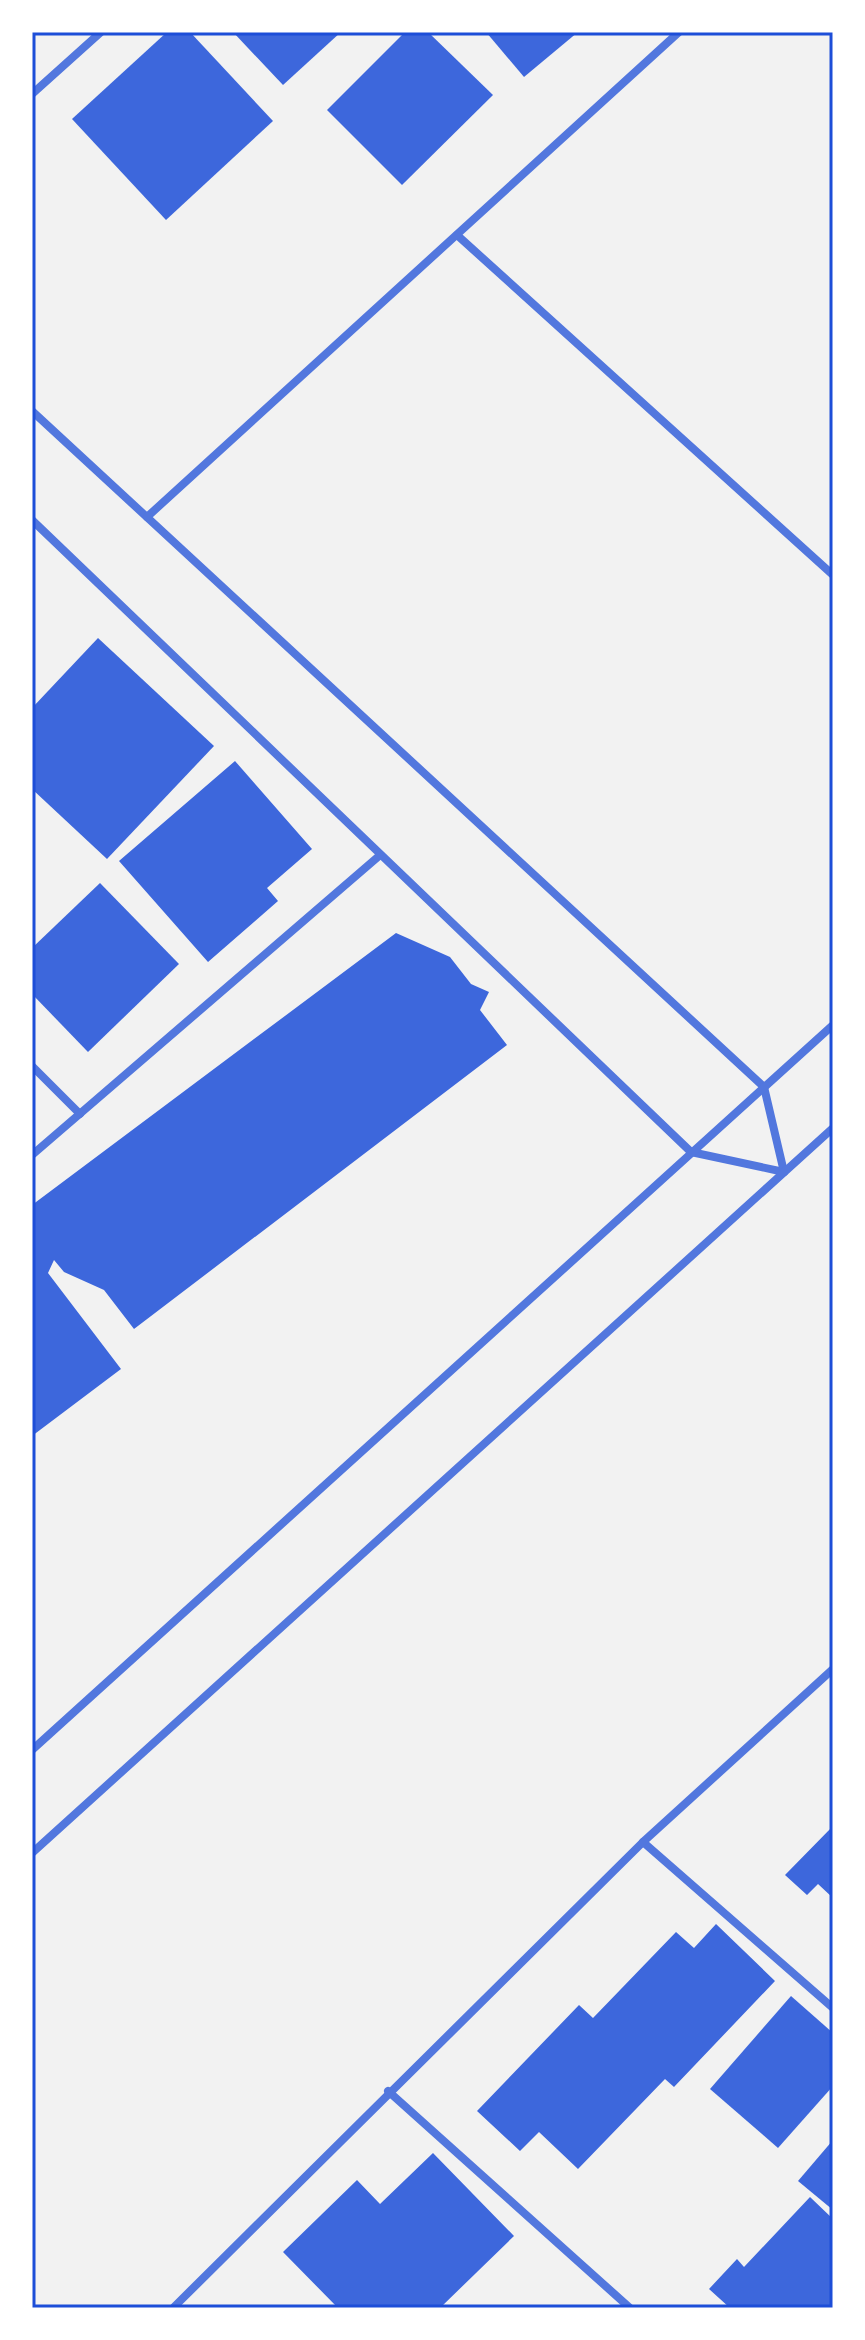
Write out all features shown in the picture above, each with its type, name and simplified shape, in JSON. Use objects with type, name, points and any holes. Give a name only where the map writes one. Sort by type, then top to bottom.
[{"type":"street","points":[[32,94],[101,32]]},
{"type":"street","points":[[147,517],[679,32]]},
{"type":"street","points":[[457,235],[833,575]]},
{"type":"street","points":[[32,411],[764,1087],[784,1172]]},
{"type":"street","points":[[32,520],[691,1152],[784,1172]]},
{"type":"street","points":[[32,1155],[379,856]]},
{"type":"street","points":[[32,1750],[833,1025]]},
{"type":"street","points":[[32,1066],[80,1114]]},
{"type":"street","points":[[32,1853],[833,1128]]},
{"type":"street","points":[[173,2308],[388,2091],[643,1842],[833,1669]]},
{"type":"street","points":[[643,1842],[833,2008]]},
{"type":"street","points":[[388,2091],[630,2308]]},
{"type":"building","points":[[167,32],[190,32],[273,121],[166,220],[72,119]]},
{"type":"building","points":[[233,32],[341,32],[283,85]]},
{"type":"building","points":[[405,32],[428,32],[493,95],[402,185],[327,110]]},
{"type":"building","points":[[486,32],[578,32],[524,77]]},
{"type":"building","points":[[98,638],[214,746],[107,859],[32,789],[32,708]]},
{"type":"building","points":[[235,761],[312,849],[267,888],[278,901],[208,962],[119,861]]},
{"type":"building","points":[[100,883],[179,964],[88,1052],[32,994],[32,948]]},
{"type":"building","points":[[396,933],[450,957],[471,984],[489,992],[480,1010],[507,1045],[134,1329],[104,1290],[64,1272],[54,1260],[48,1273],[121,1369],[32,1436],[32,1205]]},
{"type":"building","points":[[833,1826],[833,1898],[818,1884],[807,1895],[785,1875]]},
{"type":"building","points":[[716,1924],[775,1981],[674,2087],[665,2079],[578,2169],[539,2132],[520,2151],[477,2111],[579,2005],[593,2018],[676,1932],[694,1948]]},
{"type":"building","points":[[791,1996],[833,2033],[833,2086],[778,2148],[710,2089]]},
{"type":"building","points":[[833,2140],[833,2210],[798,2181]]},
{"type":"building","points":[[433,2153],[514,2236],[440,2308],[338,2308],[283,2252],[357,2180],[380,2204]]},
{"type":"building","points":[[810,2197],[833,2219],[833,2308],[730,2308],[709,2289],[737,2259],[744,2267]]}]
